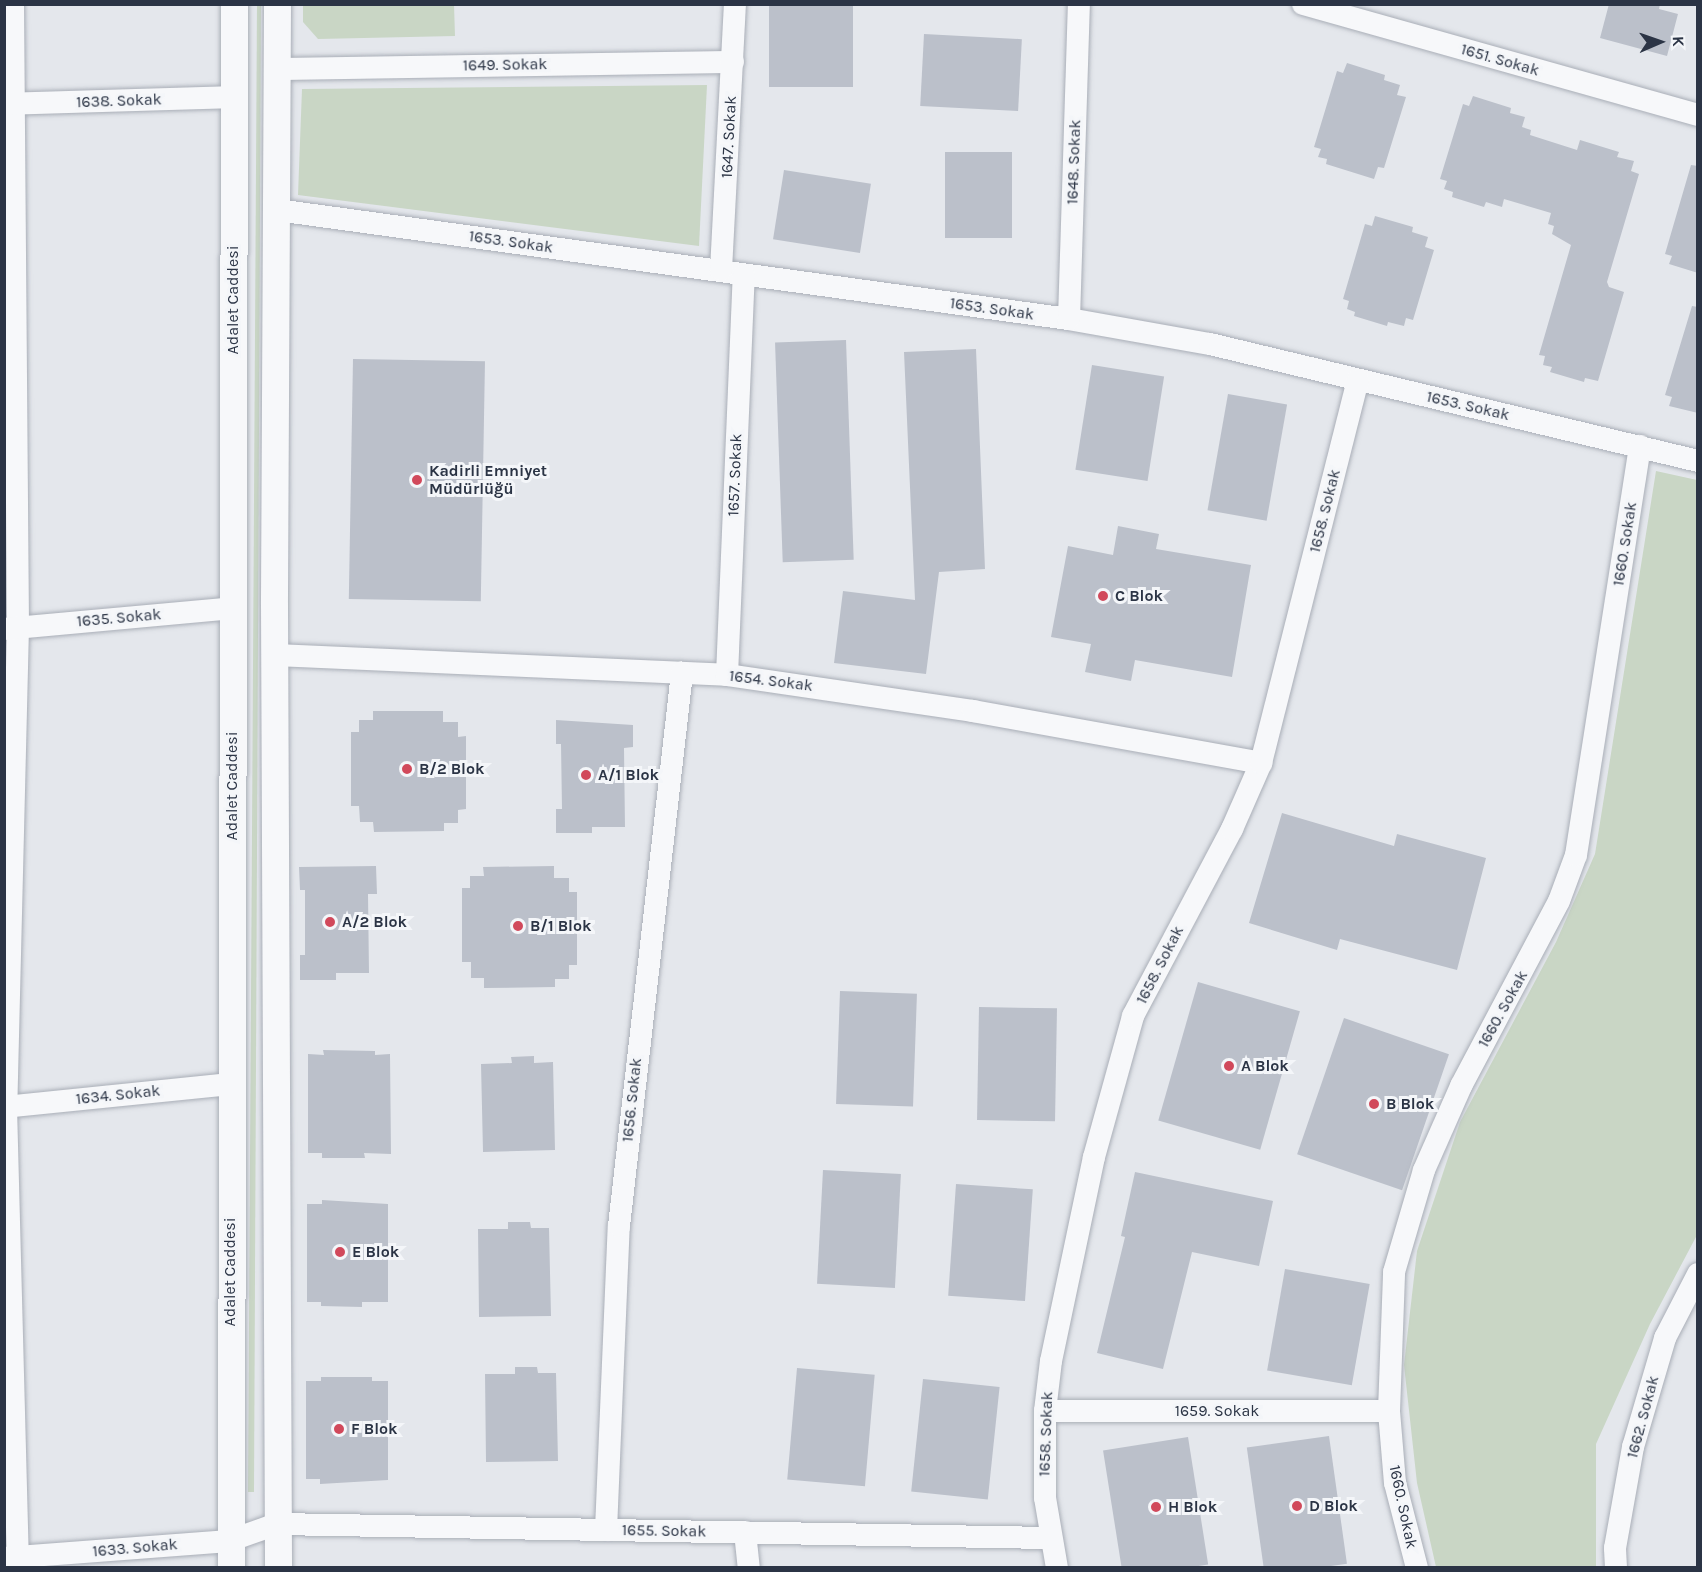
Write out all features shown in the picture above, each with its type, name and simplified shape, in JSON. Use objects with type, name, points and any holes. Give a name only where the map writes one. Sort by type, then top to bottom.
[{"type":"street","points":[[11,1558],[5,1107],[11,628],[8,104],[13,4]]},
{"type":"street","name":"Adalet Caddesi","points":[[230,1554],[234,4]]},
{"type":"street","points":[[277,4],[275,655],[278,1568]]},
{"type":"street","name":"1647. Sokak","points":[[721,270],[735,4]]},
{"type":"street","name":"1648. Sokak","points":[[1069,320],[1079,4]]},
{"type":"street","name":"1651. Sokak","points":[[1303,4],[1698,115]]},
{"type":"street","name":"1649. Sokak","points":[[277,69],[733,62]]},
{"type":"street","name":"1638. Sokak","points":[[8,104],[234,97]]},
{"type":"street","name":"1653. Sokak","points":[[277,210],[721,270],[1069,320],[1210,344],[1698,460]]},
{"type":"street","name":"1657. Sokak","points":[[727,675],[744,275]]},
{"type":"street","name":"1658. Sokak","points":[[1057,1568],[1045,1498],[1045,1411],[1051,1361],[1094,1157],[1126,1038],[1152,975],[1232,830],[1261,763],[1358,380]]},
{"type":"street","name":"1660. Sokak","points":[[1417,1568],[1395,1483],[1389,1411],[1394,1272],[1424,1170],[1461,1086],[1559,901],[1576,855],[1640,446]]},
{"type":"street","name":"1635. Sokak","points":[[11,628],[233,608]]},
{"type":"street","name":"1654. Sokak","points":[[275,655],[727,675],[973,711],[1261,763]]},
{"type":"street","name":"1656. Sokak","points":[[606,1530],[619,1226],[682,673]]},
{"type":"street","name":"1634. Sokak","points":[[5,1107],[232,1084]]},
{"type":"street","name":"1662. Sokak","points":[[1616,1568],[1615,1548],[1633,1447],[1665,1338],[1698,1274]]},
{"type":"street","name":"1659. Sokak","points":[[1045,1411],[1389,1411]]},
{"type":"street","name":"1655. Sokak","points":[[277,1524],[1051,1538]]},
{"type":"street","name":"1633. Sokak","points":[[11,1558],[230,1554],[277,1524]]},
{"type":"street","points":[[745,1533],[749,1568]]},
{"type":"green space","points":[[261,4],[254,1492],[248,1492],[257,5]]},
{"type":"green space","points":[[303,5],[454,5],[455,36],[318,39],[303,22]]},
{"type":"green space","points":[[707,85],[699,246],[298,195],[302,89]]},
{"type":"green space","points":[[1656,471],[1697,480],[1697,1235],[1650,1324],[1596,1444],[1596,1567],[1436,1567],[1417,1483],[1404,1365],[1417,1251],[1460,1122],[1556,942],[1595,854]]},
{"type":"building","points":[[769,4],[853,4],[853,87],[769,87]]},
{"type":"building","points":[[1609,4],[1660,4],[1659,9],[1678,14],[1667,56],[1600,38]]},
{"type":"building","points":[[924,34],[1022,39],[1018,111],[920,106]]},
{"type":"building","points":[[1347,63],[1385,75],[1384,80],[1400,85],[1397,95],[1406,97],[1384,168],[1378,167],[1374,179],[1326,164],[1327,159],[1318,157],[1321,149],[1314,147],[1337,71],[1343,73]]},
{"type":"building","points":[[1473,96],[1511,108],[1510,113],[1525,117],[1522,127],[1531,130],[1530,135],[1577,150],[1580,140],[1619,152],[1617,157],[1634,161],[1631,171],[1639,174],[1607,282],[1609,287],[1624,292],[1598,381],[1585,378],[1584,382],[1550,372],[1552,367],[1543,365],[1545,356],[1539,355],[1571,245],[1552,234],[1554,226],[1548,224],[1551,213],[1504,199],[1502,207],[1486,202],[1484,207],[1452,197],[1453,192],[1444,189],[1447,181],[1440,179],[1463,104],[1469,106]]},
{"type":"building","points":[[945,152],[1012,152],[1012,238],[945,238]]},
{"type":"building","points":[[1691,165],[1698,166],[1698,273],[1669,264],[1672,256],[1665,254]]},
{"type":"building","points":[[784,170],[871,184],[860,253],[773,239]]},
{"type":"building","points":[[1375,216],[1413,227],[1412,232],[1428,237],[1425,247],[1434,250],[1413,320],[1406,318],[1404,326],[1388,322],[1387,326],[1354,316],[1355,312],[1347,309],[1349,301],[1343,299],[1365,224],[1372,226]]},
{"type":"building","points":[[1692,306],[1698,307],[1698,413],[1669,406],[1672,397],[1665,395]]},
{"type":"building","points":[[846,340],[854,560],[783,562],[775,342]]},
{"type":"building","points":[[976,349],[985,569],[939,572],[926,674],[834,663],[843,591],[915,600],[904,352]]},
{"type":"building","name":"Kadirli Emniyet Müdürlüğü","points":[[353,359],[485,361],[481,601],[349,599]]},
{"type":"building","points":[[1092,365],[1164,376],[1148,481],[1075,470]]},
{"type":"building","points":[[1228,394],[1287,404],[1267,521],[1208,510]]},
{"type":"building","points":[[1118,526],[1159,534],[1156,549],[1251,565],[1232,677],[1135,660],[1131,681],[1085,672],[1091,644],[1051,637],[1068,546],[1113,555]]},
{"type":"building","name":"B/2 Blok","points":[[373,711],[443,711],[443,722],[458,722],[458,737],[466,736],[466,809],[458,810],[458,823],[444,823],[444,831],[374,832],[373,822],[360,822],[359,806],[351,806],[351,732],[359,732],[359,720],[373,720]]},
{"type":"building","name":"A/1 Blok","points":[[556,720],[633,725],[633,747],[624,748],[625,827],[592,827],[592,833],[556,833],[556,809],[562,809],[561,744],[556,744]]},
{"type":"building","points":[[1282,813],[1394,846],[1397,834],[1486,858],[1457,970],[1340,939],[1337,950],[1249,923]]},
{"type":"building","name":"A/2 Blok","points":[[376,866],[377,894],[368,894],[369,973],[336,973],[336,980],[300,980],[300,955],[305,955],[305,890],[300,890],[299,867]]},
{"type":"building","name":"B/1 Blok","points":[[554,866],[554,878],[569,878],[569,892],[577,892],[577,965],[569,965],[569,979],[555,979],[555,987],[484,988],[484,978],[471,978],[471,962],[462,962],[462,888],[470,888],[470,876],[484,876],[483,867]]},
{"type":"building","name":"A Blok","points":[[1198,982],[1300,1011],[1260,1150],[1158,1120]]},
{"type":"building","points":[[840,991],[917,994],[913,1107],[836,1104]]},
{"type":"building","points":[[979,1007],[1057,1008],[1055,1121],[977,1120]]},
{"type":"building","name":"B Blok","points":[[1344,1018],[1449,1054],[1402,1190],[1297,1154]]},
{"type":"building","points":[[323,1050],[375,1051],[375,1055],[390,1054],[391,1154],[364,1153],[365,1158],[322,1158],[322,1153],[308,1153],[308,1054],[324,1055]]},
{"type":"building","points":[[534,1056],[534,1063],[553,1062],[555,1150],[483,1152],[481,1064],[512,1063],[511,1057]]},
{"type":"building","points":[[823,1170],[901,1174],[895,1288],[817,1284]]},
{"type":"building","points":[[1135,1172],[1273,1201],[1259,1266],[1192,1252],[1163,1369],[1097,1353],[1125,1237],[1121,1236]]},
{"type":"building","points":[[956,1184],[1033,1189],[1025,1301],[948,1296]]},
{"type":"building","name":"E Blok","points":[[322,1200],[388,1204],[388,1302],[362,1302],[362,1307],[321,1306],[321,1302],[307,1302],[307,1204],[322,1204]]},
{"type":"building","points":[[508,1222],[530,1222],[531,1228],[549,1228],[551,1316],[479,1317],[478,1229],[508,1229]]},
{"type":"building","points":[[1285,1269],[1370,1284],[1352,1385],[1267,1370]]},
{"type":"building","points":[[515,1367],[537,1367],[538,1373],[556,1373],[558,1461],[486,1462],[485,1374],[515,1374]]},
{"type":"building","points":[[797,1368],[875,1375],[865,1486],[787,1480]]},
{"type":"building","name":"F Blok","points":[[321,1377],[372,1377],[372,1381],[388,1381],[388,1480],[320,1484],[320,1479],[306,1479],[306,1381],[321,1381]]},
{"type":"building","points":[[923,1379],[1000,1387],[988,1499],[911,1491]]},
{"type":"building","name":"D Blok","points":[[1329,1436],[1347,1564],[1317,1568],[1264,1568],[1247,1448]]},
{"type":"building","name":"H Blok","points":[[1188,1437],[1208,1564],[1186,1568],[1122,1568],[1103,1450]]},
{"type":"place","name":"Kadirli Emniyet Müdürlüğü","points":[[417,480]]},
{"type":"place","name":"C Blok","points":[[1103,596]]},
{"type":"place","name":"B/2 Blok","points":[[407,769]]},
{"type":"place","name":"A/1 Blok","points":[[586,775]]},
{"type":"place","name":"A/2 Blok","points":[[330,922]]},
{"type":"place","name":"B/1 Blok","points":[[518,926]]},
{"type":"place","name":"A Blok","points":[[1229,1066]]},
{"type":"place","name":"B Blok","points":[[1374,1104]]},
{"type":"place","name":"E Blok","points":[[340,1252]]},
{"type":"place","name":"F Blok","points":[[339,1429]]},
{"type":"place","name":"D Blok","points":[[1297,1506]]},
{"type":"place","name":"H Blok","points":[[1156,1507]]}]
